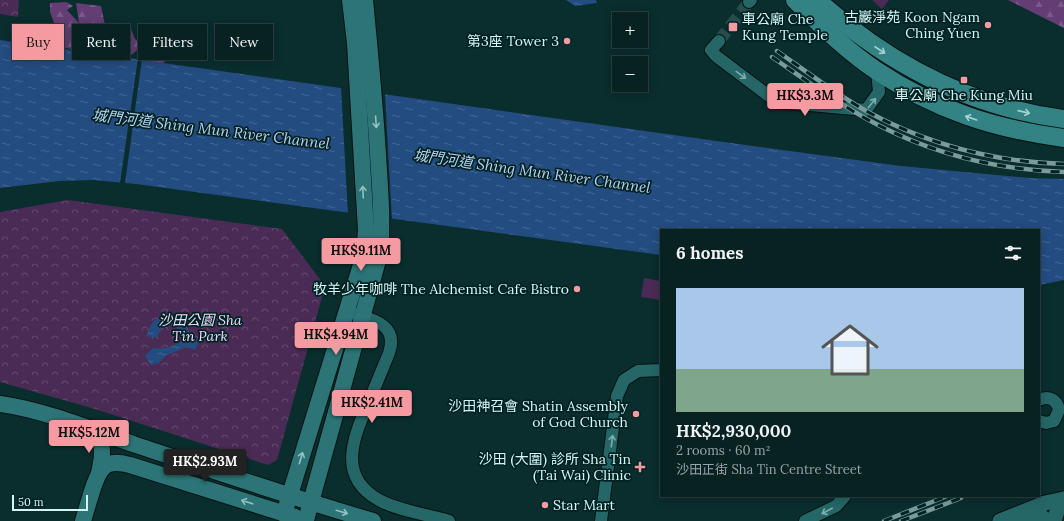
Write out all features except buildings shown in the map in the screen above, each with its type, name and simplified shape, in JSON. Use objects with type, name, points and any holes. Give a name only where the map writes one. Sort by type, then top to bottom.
[{"type":"main road","points":[[284,514],[361,268],[366,230],[357,80],[350,0]]},
{"type":"main road","points":[[99,473],[107,465],[123,463],[307,521],[310,502],[377,267],[382,232],[373,83],[364,0]]},
{"type":"main road","points":[[794,0],[842,44],[877,71],[909,89],[972,119],[1064,138]]},
{"type":"main road","points":[[816,0],[866,41],[904,65],[930,79],[963,94],[1002,107],[1064,119]]},
{"type":"main road","points":[[7,405],[89,429],[198,466],[373,521]]},
{"type":"main road","points":[[83,521],[99,473],[103,448],[96,434],[89,429]]},
{"type":"main road","points":[[198,466],[209,475],[210,482],[208,490]]},
{"type":"street","points":[[718,41],[711,50],[716,56],[777,102],[866,110],[879,92],[877,71]]},
{"type":"street","points":[[346,312],[362,316],[378,323],[387,329],[392,342],[354,439],[352,461],[356,476],[367,490],[380,501],[449,521]]},
{"type":"street","points":[[601,521],[617,396],[624,380],[638,371],[660,370]]},
{"type":"street","points":[[1040,400],[1044,398],[1053,399],[1060,410],[1054,421],[1046,424],[1040,421]]},
{"type":"street","points":[[0,400],[7,405]]},
{"type":"street","points":[[805,521],[836,506],[844,497]]},
{"type":"street","points":[[1000,521],[1045,503],[1064,499]]},
{"type":"street","points":[[1054,521],[1064,499]]},
{"type":"street","points":[[1016,514],[1042,516],[1047,521]]},
{"type":"green space","points":[[0,0],[19,0],[18,17],[0,14]]},
{"type":"green space","points":[[872,0],[889,0],[882,9]]},
{"type":"green space","points":[[1008,0],[1064,0],[1064,28]]},
{"type":"green space","points":[[66,2],[73,6],[67,10],[79,23],[76,3],[101,6],[105,24],[72,24],[72,50],[64,48],[64,24],[48,24],[54,23],[50,12],[50,3]]},
{"type":"green space","points":[[130,29],[135,39],[138,41],[138,48],[130,55]]},
{"type":"green space","points":[[93,60],[118,60],[99,64]]},
{"type":"green space","points":[[149,60],[167,60],[162,64],[156,65]]},
{"type":"green space","name":"沙田公園 Sha Tin Park","points":[[68,200],[282,229],[325,286],[277,460],[268,465],[95,409],[0,382],[0,212]]},
{"type":"green space","points":[[644,278],[660,281],[660,300],[641,297]]},
{"type":"water","points":[[566,0],[596,0],[597,3],[575,6]]},
{"type":"water","name":"城門河道 Shing Mun River Channel","points":[[0,40],[12,42],[12,60],[64,60],[64,49],[72,50],[72,60],[130,60],[130,58],[901,166],[1030,178],[1064,179],[1064,280],[1040,285],[1040,229],[660,229],[660,255],[136,184],[93,180],[59,181],[0,188]]},
{"type":"water","points":[[162,314],[173,315],[199,342],[195,350],[187,347],[165,356],[159,363],[151,365],[145,356],[153,348],[171,347],[186,337],[179,329],[170,323],[162,328],[156,338],[146,336],[152,323]]},
{"type":"pier","points":[[138,58],[138,60],[142,60],[125,183],[120,183]]},
{"type":"pier","points":[[341,87],[385,93],[392,221],[348,215]]},
{"type":"tunnel","points":[[719,41],[749,2]]},
{"type":"railway","points":[[777,51],[856,105],[891,124],[915,134],[963,150],[1013,160],[1064,164]]},
{"type":"railway","points":[[772,57],[852,111],[880,126],[924,145],[946,153],[993,164],[1040,171],[1064,172]]},
{"type":"railway","points":[[884,521],[944,497]]},
{"type":"railway","points":[[901,521],[961,498]]},
{"type":"place","name":"古巖淨苑 Koon Ngam Ching Yuen","points":[[988,25]]},
{"type":"place","name":"車公廟 Che Kung Temple","points":[[733,27]]},
{"type":"place","name":"第3座 Tower 3","points":[[567,41]]},
{"type":"place","name":"車公廟 Che Kung Miu","points":[[964,80]]},
{"type":"place","name":"牧羊少年咖啡 The Alchemist Cafe Bistro","points":[[577,289]]},
{"type":"place","name":"沙田神召會 Shatin Assembly of God Church","points":[[636,414]]},
{"type":"place","name":"沙田 (大圍) 診所 Sha Tin (Tai Wai) Clinic","points":[[640,467]]},
{"type":"place","name":"Star Mart","points":[[545,505]]}]
